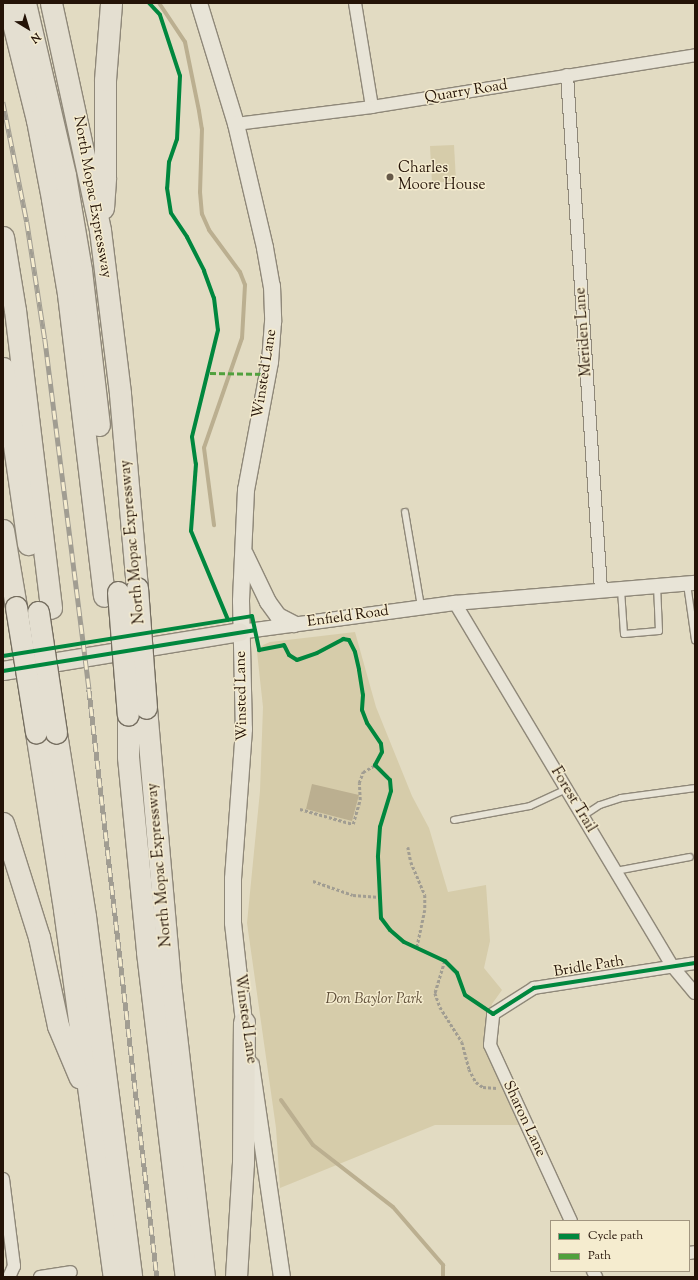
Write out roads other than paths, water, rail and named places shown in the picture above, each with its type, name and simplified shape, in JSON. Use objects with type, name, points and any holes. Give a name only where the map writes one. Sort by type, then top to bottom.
[{"type":"highway","points":[[8,3],[37,120],[52,199],[119,592]]},
{"type":"highway","points":[[25,3],[65,175],[81,270],[119,592],[131,714],[128,757],[156,1034],[186,1277]]},
{"type":"highway","name":"North Mopac Expressway","points":[[51,3],[100,230],[120,394],[119,592],[131,714],[170,992],[204,1277]]},
{"type":"highway","points":[[100,230],[105,177],[105,80],[111,3]]},
{"type":"highway","points":[[3,237],[15,310],[44,610],[52,731],[91,1106],[114,1277]]},
{"type":"highway","points":[[3,368],[44,610]]},
{"type":"highway","points":[[3,530],[16,607],[52,731],[85,916],[131,1277]]},
{"type":"highway","points":[[3,823],[39,937],[58,1026],[91,1106]]},
{"type":"highway","points":[[236,1277],[243,1163],[244,1022]]},
{"type":"main road","name":"Winsted Lane","points":[[199,3],[236,124],[265,248],[272,286],[273,322],[270,362],[246,490],[240,632],[244,728],[233,880],[233,923],[244,1022],[282,1277]]},
{"type":"main road","points":[[244,551],[268,602],[278,616],[294,624]]},
{"type":"main road","name":"Enfield Road","points":[[3,671],[240,632]]},
{"type":"street","points":[[355,3],[372,107]]},
{"type":"street","name":"Quarry Road","points":[[236,124],[372,107],[695,55]]},
{"type":"street","name":"Meriden Lane","points":[[567,75],[601,589]]},
{"type":"street","name":"Enfield Road","points":[[240,632],[455,603],[601,589],[691,583]]},
{"type":"street","name":"Forest Trail","points":[[455,603],[673,966],[695,993]]},
{"type":"street","name":"Bridle Path","points":[[493,1014],[534,988],[695,963]]},
{"type":"street","name":"Sharon Lane","points":[[493,1014],[490,1045],[571,1220]]},
{"type":"street","points":[[3,1179],[14,1266],[9,1277]]},
{"type":"street","points":[[40,1277],[71,1272]]},
{"type":"lane","points":[[406,512],[422,607]]},
{"type":"lane","points":[[691,583],[695,640]]},
{"type":"lane","points":[[621,588],[624,634],[659,631],[657,586]]},
{"type":"lane","points":[[454,820],[530,806],[566,788]]},
{"type":"lane","points":[[583,816],[600,805],[621,798],[695,788]]},
{"type":"lane","points":[[616,871],[690,857]]},
{"type":"waterway","points":[[159,3],[185,42],[202,129],[200,192],[202,214],[209,230],[240,272],[245,285],[242,338],[204,448],[214,525]]},
{"type":"waterway","points":[[281,1100],[313,1145],[393,1207],[443,1265],[443,1277]]},
{"type":"railway","points":[[3,102],[27,222],[45,339],[89,689],[157,1277]]},
{"type":"place","name":"Charles Moore House","points":[[390,177]]},
{"type":"park label","name":"Don Baylor Park","points":[[374,1000]]}]
